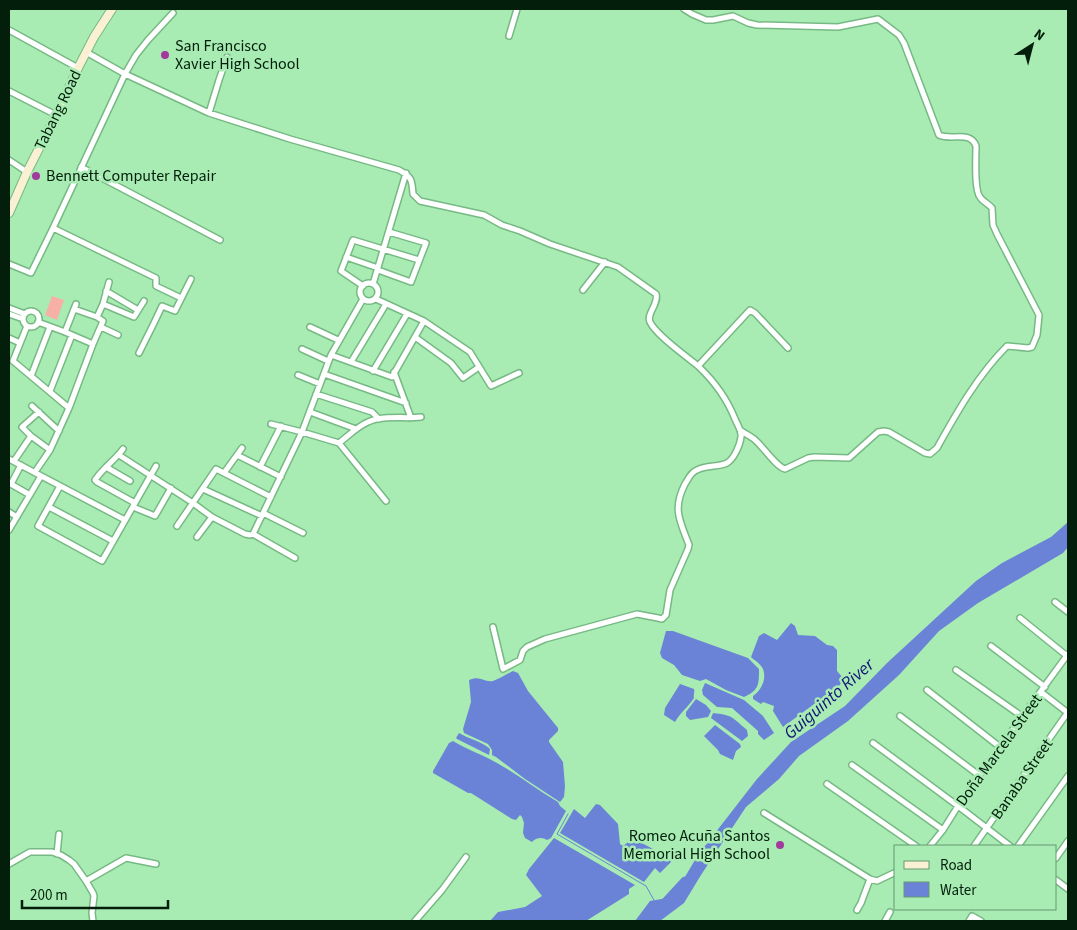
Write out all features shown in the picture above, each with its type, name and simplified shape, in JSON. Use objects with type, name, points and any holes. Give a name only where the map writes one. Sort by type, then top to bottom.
[{"type":"main road","name":"Tabang Road","points":[[9,213],[86,52],[112,9]]},
{"type":"street","points":[[509,36],[517,9]]},
{"type":"street","points":[[684,9],[706,20],[733,16],[756,25],[838,27],[878,19],[899,35],[904,43],[939,136],[966,137],[974,141],[976,146],[978,195],[992,208],[993,226],[1039,315],[1037,335],[1033,346],[1028,348],[1007,346],[1003,350],[977,382],[937,448],[930,454],[924,453],[889,432],[884,431],[878,432],[848,458],[814,457],[783,469],[753,438],[740,430]]},
{"type":"street","points":[[9,264],[31,273],[124,74],[148,40],[173,13]]},
{"type":"street","points":[[9,30],[78,68]]},
{"type":"street","points":[[86,52],[124,74],[209,113],[399,170],[409,176],[412,182],[413,194],[420,201],[484,215],[550,244],[618,267],[656,294],[657,299],[650,322],[656,330],[698,366],[715,385],[732,411],[741,436],[734,455],[729,462],[696,470],[690,475],[680,495],[677,509],[688,549],[670,590],[665,618],[637,614],[545,639],[527,647],[520,660],[503,669],[493,627]]},
{"type":"street","points":[[209,113],[218,80],[227,57]]},
{"type":"street","points":[[9,91],[56,115]]},
{"type":"street","points":[[9,160],[27,172]]},
{"type":"street","points":[[81,167],[220,240]]},
{"type":"street","points":[[373,284],[406,173]]},
{"type":"street","points":[[53,228],[156,278],[156,286],[181,298]]},
{"type":"street","points":[[346,257],[411,282],[426,243],[389,232]]},
{"type":"street","points":[[363,286],[342,271],[353,240],[419,260]]},
{"type":"street","points":[[583,290],[605,262]]},
{"type":"street","points":[[139,352],[162,306],[175,311],[191,279]]},
{"type":"street","points":[[97,317],[109,282]]},
{"type":"street","points":[[367,283],[373,284],[379,292],[376,299],[370,302],[363,299],[360,294],[363,286],[367,283]]},
{"type":"street","points":[[106,291],[138,310]]},
{"type":"street","points":[[253,534],[302,432],[328,361],[338,340],[363,299]]},
{"type":"street","points":[[376,299],[424,322],[470,352],[491,386],[519,373]]},
{"type":"street","points":[[103,304],[134,317],[144,301]]},
{"type":"street","points":[[351,362],[386,304]]},
{"type":"street","points":[[35,472],[50,450],[70,408],[103,321],[75,306],[64,332]]},
{"type":"street","points":[[9,308],[24,316]]},
{"type":"street","points":[[698,366],[750,310],[788,348]]},
{"type":"street","points":[[27,326],[24,322],[24,316],[29,311],[38,315],[38,322]]},
{"type":"street","points":[[9,314],[24,316]]},
{"type":"street","points":[[373,370],[407,314]]},
{"type":"street","points":[[27,326],[33,326],[38,322]]},
{"type":"street","points":[[38,322],[93,344]]},
{"type":"street","points":[[331,355],[392,377],[424,322]]},
{"type":"street","points":[[27,326],[13,361],[70,408]]},
{"type":"street","points":[[31,376],[50,327]]},
{"type":"street","points":[[101,327],[118,335]]},
{"type":"street","points":[[310,327],[338,340]]},
{"type":"street","points":[[50,391],[72,335]]},
{"type":"street","points":[[415,337],[451,363],[463,378],[479,367]]},
{"type":"street","points":[[9,338],[20,343]]},
{"type":"street","points":[[302,349],[328,361]]},
{"type":"street","points":[[394,372],[410,418]]},
{"type":"street","points":[[324,374],[406,403]]},
{"type":"street","points":[[298,375],[320,384]]},
{"type":"street","points":[[316,394],[372,412],[379,419]]},
{"type":"street","points":[[32,406],[59,430]]},
{"type":"street","points":[[39,412],[22,427],[50,450]]},
{"type":"street","points":[[310,412],[356,429]]},
{"type":"street","points":[[339,443],[356,429],[369,422],[379,419],[421,417]]},
{"type":"street","points":[[271,424],[339,443],[386,501]]},
{"type":"street","points":[[260,467],[281,426]]},
{"type":"street","points":[[31,436],[12,460],[125,520]]},
{"type":"street","points":[[224,473],[242,448]]},
{"type":"street","points":[[123,449],[97,477],[95,480],[97,482],[155,516],[171,488]]},
{"type":"street","points":[[119,455],[212,517],[246,534],[253,534],[296,558]]},
{"type":"street","points":[[237,455],[281,477]]},
{"type":"street","points":[[21,465],[10,483],[30,495]]},
{"type":"street","points":[[60,486],[38,526],[102,561],[156,466]]},
{"type":"street","points":[[106,467],[130,481]]},
{"type":"street","points":[[177,526],[216,469],[271,497]]},
{"type":"street","points":[[9,530],[42,476]]},
{"type":"street","points":[[203,489],[303,533]]},
{"type":"street","points":[[49,507],[114,541]]},
{"type":"street","points":[[9,512],[17,517]]},
{"type":"street","points":[[197,537],[212,517]]},
{"type":"street","points":[[1055,602],[1068,612]]},
{"type":"street","points":[[1020,618],[1068,655]]},
{"type":"street","points":[[990,646],[1045,687]]},
{"type":"street","name":"Doña Marcela Street","points":[[931,845],[1068,655]]},
{"type":"street","points":[[956,670],[1022,717]]},
{"type":"street","points":[[927,690],[1000,747]]},
{"type":"street","points":[[1041,692],[1068,713]]},
{"type":"street","name":"Banaba Street","points":[[975,845],[1068,713]]},
{"type":"street","points":[[900,716],[980,776]]},
{"type":"street","points":[[873,743],[1009,845]]},
{"type":"street","points":[[852,765],[943,830]]},
{"type":"street","points":[[1019,845],[1068,776]]},
{"type":"street","points":[[827,784],[915,845]]},
{"type":"street","points":[[764,814],[870,879],[877,882],[894,873]]},
{"type":"street","points":[[57,854],[59,834]]},
{"type":"street","points":[[1057,857],[1068,841]]},
{"type":"street","points":[[9,864],[30,852],[52,852],[69,860],[86,881],[94,896],[92,913],[94,921]]},
{"type":"street","points":[[415,921],[442,890],[466,857]]},
{"type":"street","points":[[86,881],[126,858],[156,864]]},
{"type":"street","points":[[857,910],[870,879]]},
{"type":"street","points":[[1057,881],[1068,889]]},
{"type":"street","points":[[885,921],[890,912]]},
{"type":"street","points":[[969,921],[972,916],[981,921]]},
{"type":"shaded area","points":[[52,296],[64,300],[57,320],[45,315]]},
{"type":"water","points":[[1068,522],[1068,547],[1063,553],[978,603],[939,631],[899,675],[848,721],[799,756],[779,779],[746,807],[684,903],[660,921],[635,921],[650,901],[673,897],[698,855],[757,779],[791,742],[845,706],[887,663],[976,581],[1002,563],[1051,537]]},
{"type":"water","points":[[791,623],[795,626],[798,635],[815,636],[837,650],[837,671],[843,678],[840,685],[783,727],[773,711],[774,706],[763,702],[761,704],[753,699],[753,696],[761,688],[764,681],[764,673],[762,667],[751,657],[759,636],[764,633],[777,640]]},
{"type":"water","points":[[666,631],[673,631],[748,658],[759,669],[757,686],[753,692],[744,697],[706,679],[700,681],[682,675],[674,665],[662,658],[660,653]]},
{"type":"water","points":[[513,671],[518,673],[528,691],[558,728],[558,731],[549,742],[563,762],[565,786],[564,797],[560,802],[492,755],[492,750],[488,744],[464,733],[463,729],[471,702],[469,680],[477,678],[493,681]]},
{"type":"water","points":[[705,683],[744,700],[763,716],[774,733],[764,740],[758,734],[758,731],[732,708],[717,707],[703,695],[702,690]]},
{"type":"water","points":[[680,684],[694,689],[694,698],[675,722],[664,715],[665,708]]},
{"type":"water","points":[[696,699],[706,705],[711,711],[708,717],[690,720],[686,716],[686,712]]},
{"type":"water","points":[[713,713],[732,718],[747,730],[748,736],[742,741],[711,718]]},
{"type":"water","points":[[715,725],[740,744],[741,747],[736,751],[733,760],[720,754],[704,736]]},
{"type":"water","points":[[459,733],[490,749],[489,755],[457,739]]},
{"type":"water","points":[[453,741],[496,762],[558,802],[566,811],[551,838],[547,840],[537,838],[532,842],[525,838],[523,833],[524,823],[520,815],[516,820],[512,819],[471,793],[433,773],[449,743]]},
{"type":"water","points":[[596,804],[600,805],[618,824],[620,844],[623,846],[631,840],[638,841],[670,858],[671,862],[660,873],[655,868],[644,882],[560,833],[574,809],[585,818]]},
{"type":"water","points":[[554,838],[635,885],[629,889],[629,894],[586,921],[490,921],[498,912],[525,907],[542,896],[526,875]]},
{"type":"waterway","points":[[568,814],[557,834],[646,886],[655,902]]},
{"type":"waterway","name":"Guiguinto River","points":[[662,906],[685,881]]},
{"type":"place","name":"San Francisco Xavier High School","points":[[165,55]]},
{"type":"place","name":"Bennett Computer Repair","points":[[36,176]]},
{"type":"place","name":"Romeo Acuña Santos Memorial High School","points":[[780,845]]}]
